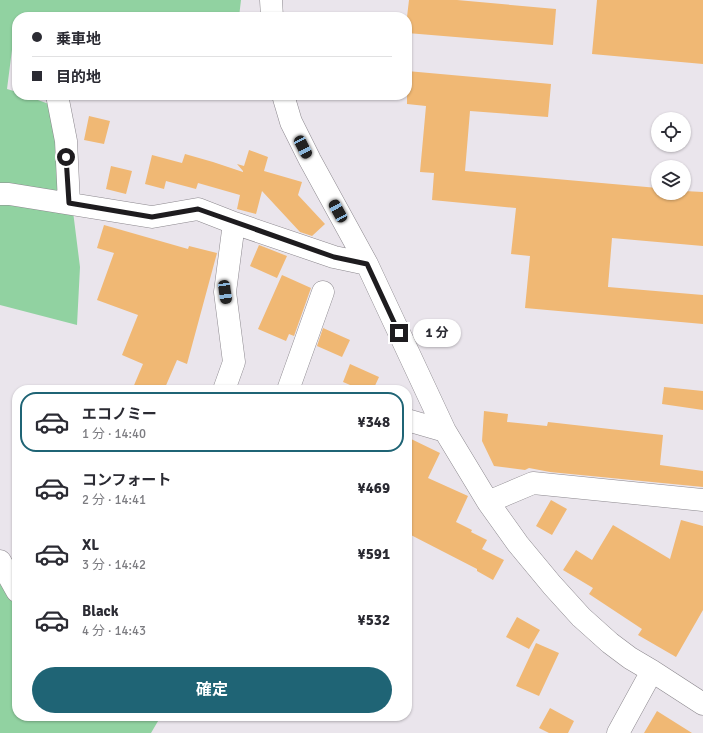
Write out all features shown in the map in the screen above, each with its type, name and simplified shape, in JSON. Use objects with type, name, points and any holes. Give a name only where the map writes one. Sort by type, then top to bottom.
[{"type":"street","points":[[271,0],[272,12]]},
{"type":"street","points":[[59,100],[66,141],[69,203]]},
{"type":"street","points":[[284,100],[291,122],[303,147],[367,264],[445,431],[488,502],[518,544],[581,617],[610,643],[630,658],[703,704]]},
{"type":"street","points":[[0,194],[69,203],[152,217],[198,209],[234,223],[334,257],[367,264]]},
{"type":"street","points":[[226,385],[234,362],[225,292],[234,223]]},
{"type":"street","points":[[293,385],[323,292]]},
{"type":"street","points":[[412,421],[445,431]]},
{"type":"street","points":[[488,502],[533,483],[703,500]]},
{"type":"street","points":[[0,561],[12,582]]},
{"type":"street","points":[[618,733],[652,671]]},
{"type":"green space","points":[[0,0],[241,0],[240,12],[12,12],[12,50],[7,89],[12,90],[12,100],[38,100],[60,108],[80,267],[77,325],[0,305]]},
{"type":"green space","points":[[0,578],[12,586],[12,721],[158,721],[151,733],[0,733]]},
{"type":"building","points":[[409,0],[457,0],[556,9],[553,45],[412,33],[412,12],[408,12]]},
{"type":"building","points":[[597,0],[703,0],[703,64],[592,54]]},
{"type":"building","points":[[412,71],[551,84],[548,117],[470,111],[465,171],[651,187],[651,200],[691,200],[691,191],[703,192],[703,246],[612,238],[608,287],[703,295],[703,324],[525,308],[530,256],[511,254],[516,208],[432,200],[434,173],[420,172],[426,106],[407,104],[407,100],[412,100]]},
{"type":"building","points":[[89,116],[110,121],[104,144],[84,140]]},
{"type":"building","points":[[249,150],[268,157],[264,171],[302,182],[298,195],[325,224],[312,236],[300,232],[262,191],[256,214],[237,209],[240,195],[198,183],[196,189],[166,181],[164,189],[145,184],[152,155],[182,163],[185,154],[243,172],[237,164],[244,166]]},
{"type":"building","points":[[111,166],[132,171],[126,194],[106,189]]},
{"type":"building","points":[[104,225],[188,249],[189,246],[217,253],[187,364],[177,360],[166,385],[134,385],[143,364],[122,355],[138,315],[97,300],[114,253],[97,248]]},
{"type":"building","points":[[259,245],[287,256],[277,278],[250,266]]},
{"type":"building","points":[[282,275],[311,288],[294,336],[289,334],[286,341],[258,329]]},
{"type":"building","points":[[323,328],[350,340],[342,357],[317,346]]},
{"type":"building","points":[[350,364],[379,377],[375,385],[350,385],[343,382]]},
{"type":"building","points":[[664,387],[703,391],[703,410],[662,404]]},
{"type":"building","points":[[484,411],[508,414],[507,422],[547,426],[548,422],[663,435],[660,465],[703,471],[703,487],[550,472],[529,468],[525,470],[494,466],[482,441]]},
{"type":"building","points":[[412,439],[440,453],[428,478],[468,496],[456,522],[487,540],[482,549],[504,560],[493,580],[477,571],[477,569],[412,536]]},
{"type":"building","points":[[551,500],[567,509],[552,535],[536,526]]},
{"type":"building","points":[[681,520],[703,526],[703,610],[676,657],[638,635],[642,629],[589,594],[593,588],[563,570],[576,550],[592,560],[613,525],[670,559]]},
{"type":"building","points":[[517,617],[540,630],[529,649],[506,637]]},
{"type":"building","points":[[536,643],[559,653],[539,696],[516,686]]},
{"type":"building","points":[[550,708],[574,721],[568,733],[549,733],[539,728]]},
{"type":"building","points":[[657,711],[692,733],[644,733]]},
{"type":"route","points":[[66,157],[69,203],[152,217],[198,209],[234,223],[334,257],[367,264],[399,333]]}]
